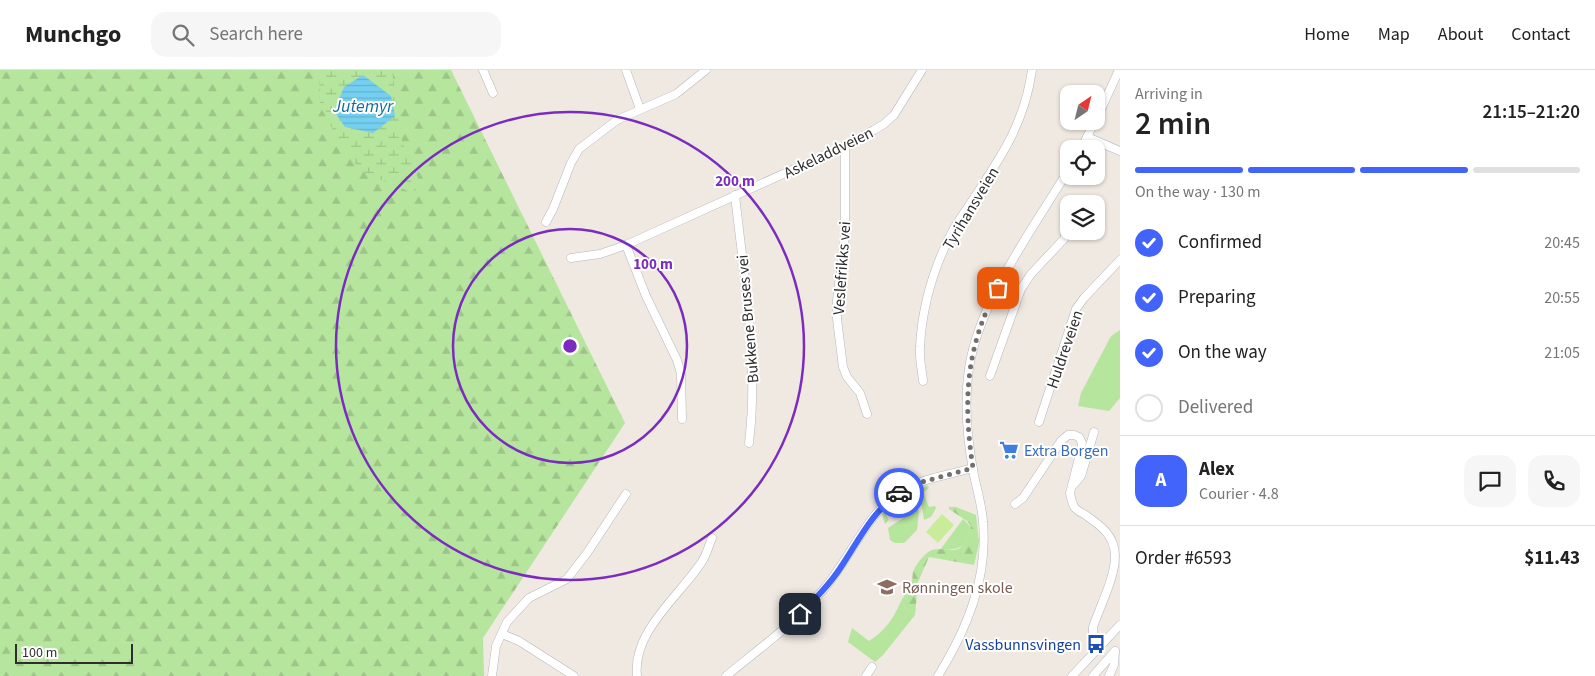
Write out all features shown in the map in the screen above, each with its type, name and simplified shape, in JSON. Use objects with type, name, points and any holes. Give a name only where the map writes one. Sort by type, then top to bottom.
[{"type":"street","points":[[483,70],[493,93]]},
{"type":"street","points":[[626,70],[640,109]]},
{"type":"street","points":[[546,222],[554,208],[571,162],[579,149],[617,120],[676,94],[706,70]]},
{"type":"street","name":"Askeladdveien","points":[[571,258],[600,254],[626,245],[845,146],[884,124],[894,115],[922,70]]},
{"type":"street","name":"Tyrihansveien","points":[[923,381],[920,348],[924,311],[933,276],[950,235],[1003,153],[1018,125],[1027,99],[1032,70]]},
{"type":"street","points":[[1105,100],[1119,70]]},
{"type":"street","points":[[1086,140],[1091,130]]},
{"type":"street","points":[[1088,137],[1120,151]]},
{"type":"street","name":"Veslefrikks vei","points":[[845,146],[845,236],[837,300],[837,319],[843,367],[847,377],[860,393],[867,414]]},
{"type":"street","points":[[938,676],[954,650],[969,618],[979,583],[984,547],[983,524],[968,427],[967,388],[969,368],[977,336],[995,293],[1060,184]]},
{"type":"street","name":"Bukkene Bruses vei","points":[[735,196],[753,368],[753,412],[750,443]]},
{"type":"street","points":[[990,376],[1021,289],[1037,266],[1063,240]]},
{"type":"street","points":[[626,245],[646,296],[677,360],[681,374],[682,418]]},
{"type":"street","name":"Huldreveien","points":[[1039,422],[1076,309],[1120,260]]},
{"type":"street","points":[[1072,485],[1081,476],[1094,432]]},
{"type":"street","points":[[1015,504],[1023,498],[1062,441],[1068,435],[1079,437],[1082,443],[1072,485],[1071,499],[1075,508],[1101,525],[1114,546],[1113,568],[1093,627],[1094,637],[1099,647]]},
{"type":"street","points":[[726,676],[791,622],[821,593],[842,566],[866,526],[889,500],[902,491],[922,482],[973,468]]},
{"type":"street","points":[[492,676],[496,646],[507,622],[529,598],[567,579],[587,553],[626,494]]},
{"type":"street","points":[[637,676],[637,660],[644,638],[702,560],[712,538]]},
{"type":"street","points":[[1072,676],[1120,626]]},
{"type":"street","points":[[502,634],[519,641],[574,676]]},
{"type":"street","points":[[1093,676],[1115,651],[1114,666],[1109,676]]},
{"type":"street","points":[[866,676],[872,667]]},
{"type":"green space","points":[[0,70],[451,70],[625,423],[483,638],[484,676],[0,676]]},
{"type":"green space","name":"Jutemyr","points":[[321,70],[392,70],[402,142],[418,178],[415,194],[361,171],[342,146],[320,106],[319,73]]},
{"type":"green space","points":[[1120,330],[1120,398],[1109,411],[1078,406],[1081,393],[1111,336]]},
{"type":"green space","points":[[929,487],[928,489],[923,492],[929,507],[935,506],[936,508],[931,517],[924,520],[922,506],[915,500],[905,504],[904,502],[886,515],[889,520],[885,524],[882,514],[892,503],[913,490]]},
{"type":"green space","points":[[914,505],[919,511],[917,530],[904,543],[895,543],[890,540],[888,528],[911,513],[907,507]]},
{"type":"green space","points":[[949,507],[956,507],[976,515],[979,543],[974,565],[929,557],[918,582],[915,615],[901,601],[910,586],[917,564],[927,553],[933,550],[952,550],[963,546],[971,526],[967,521],[949,509]]},
{"type":"green space","points":[[942,514],[954,525],[938,543],[926,532]]},
{"type":"green space","points":[[963,519],[971,527],[965,544],[958,548],[940,550]]},
{"type":"green space","points":[[901,601],[915,615],[883,655],[875,662],[848,642],[852,628],[869,641],[875,637],[888,624]]},
{"type":"water","name":"Jutemyr","points":[[363,75],[391,96],[395,116],[373,133],[345,127],[334,111],[344,87]]},
{"type":"way so far","points":[[899,493],[922,482],[973,468],[969,444],[967,406],[969,368],[983,318],[998,288]]},
{"type":"place","name":"Extra Borgen","points":[[1009,450]]},
{"type":"place","name":"Rønningen skole","points":[[887,587]]},
{"type":"place","name":"Vassbunnsvingen","points":[[1096,644]]},
{"type":"route","points":[[800,614],[833,579],[866,526],[878,511],[899,493]]}]
